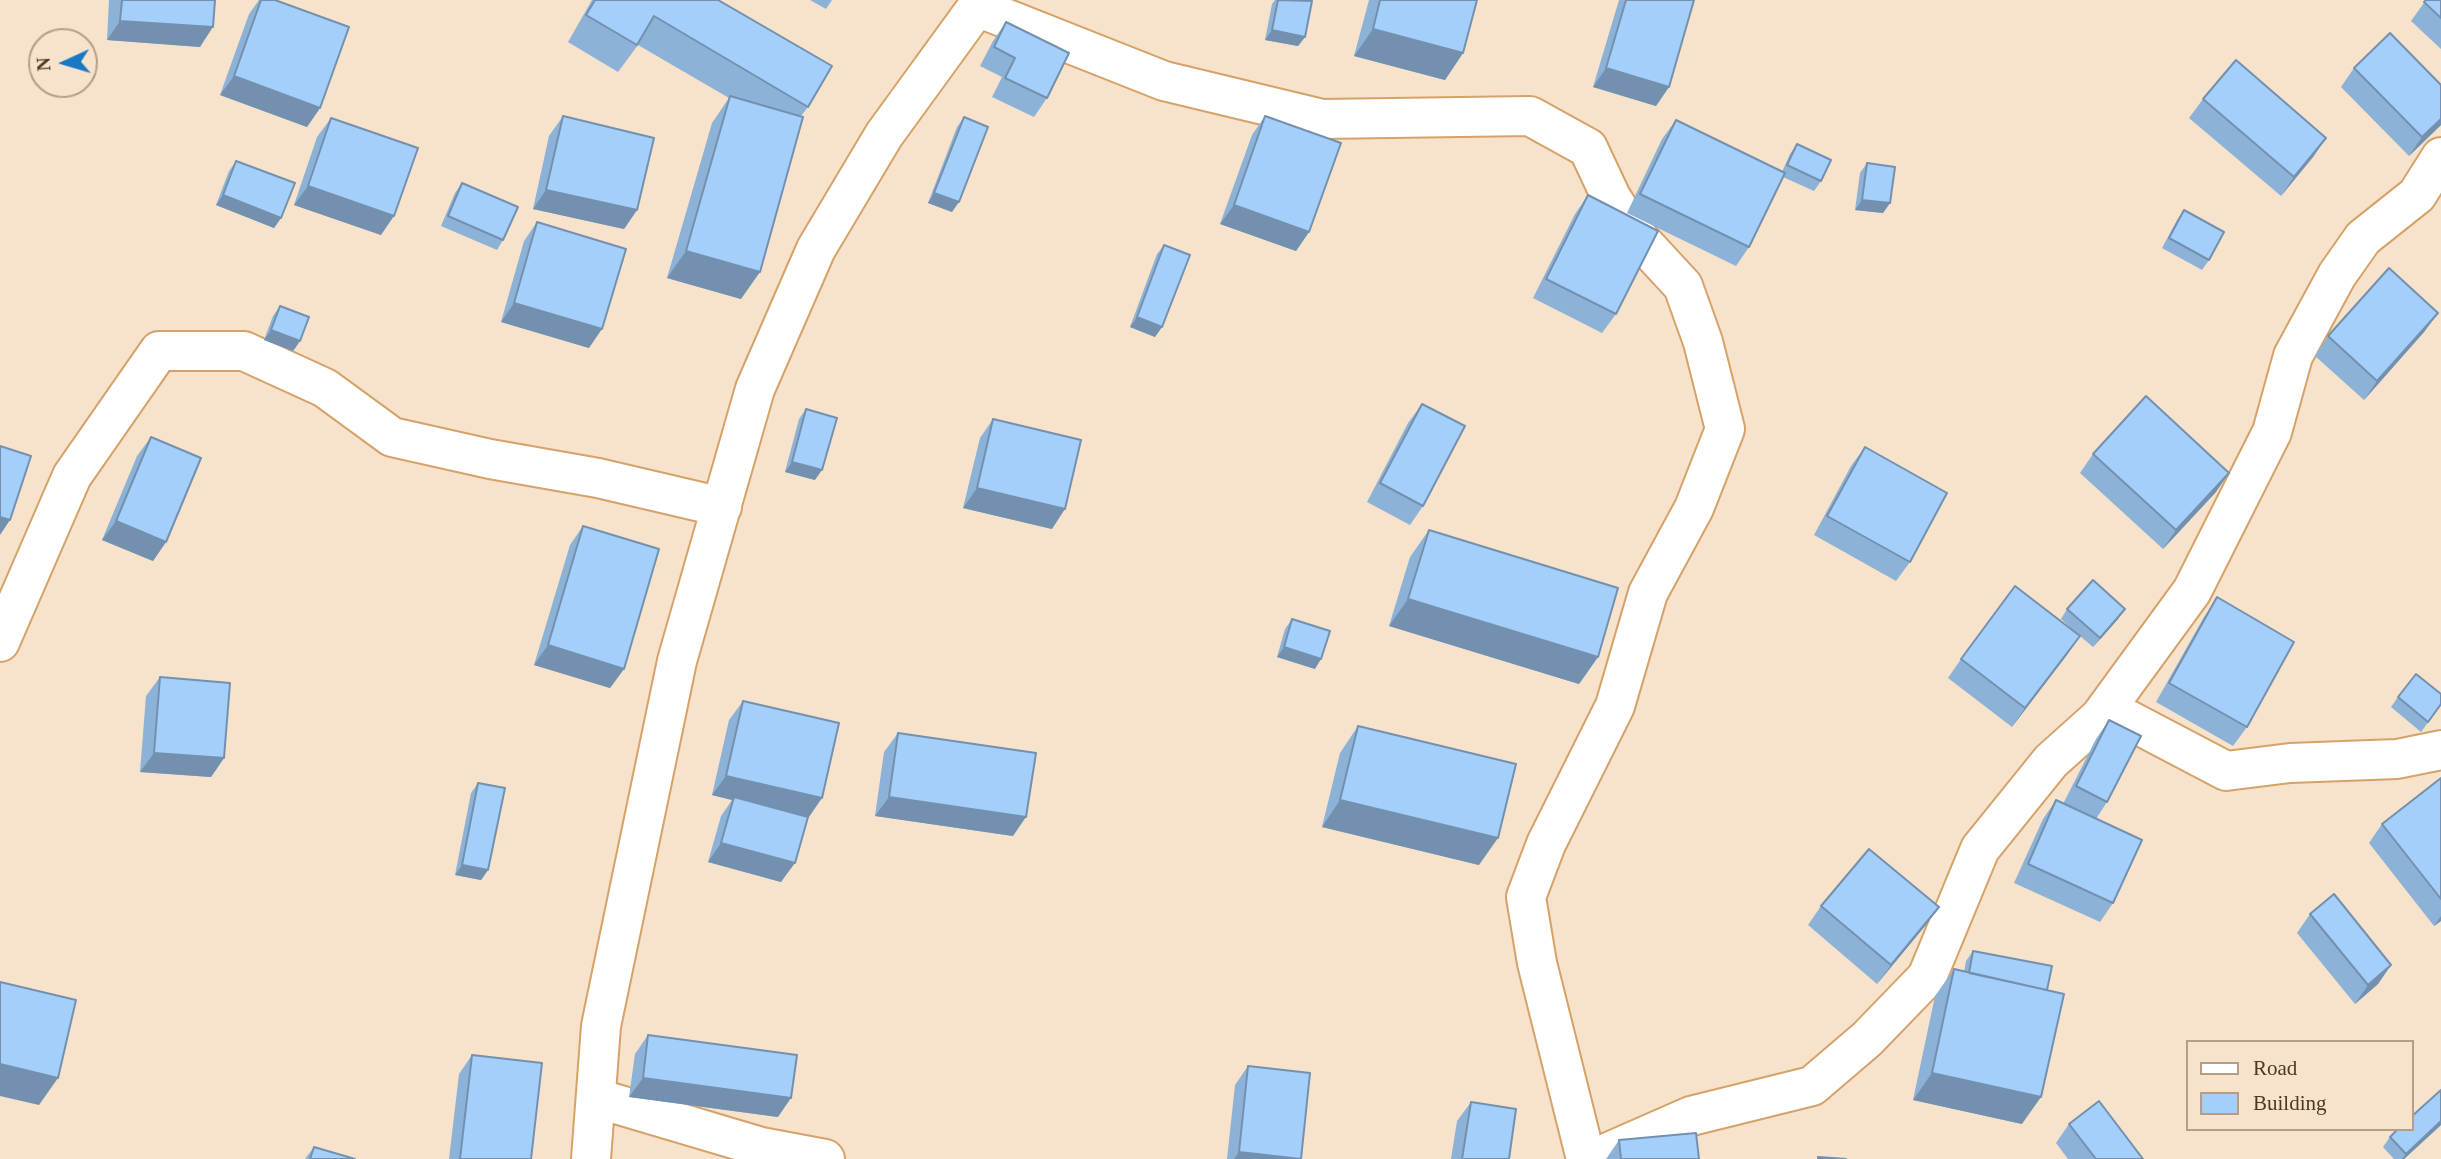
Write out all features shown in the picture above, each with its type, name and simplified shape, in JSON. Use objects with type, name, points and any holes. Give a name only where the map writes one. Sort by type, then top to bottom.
[{"type":"street","points":[[591,1159],[601,1026],[677,661],[755,389],[816,249],[884,135],[978,3],[1164,81],[1322,119],[1530,116],[1588,148],[1611,197],[1633,232],[1683,286],[1703,342],[1725,429],[1694,508],[1648,593],[1615,706],[1546,844],[1527,897],[1537,964],[1586,1159]]},
{"type":"street","points":[[1593,1159],[1690,1116],[1812,1086],[1849,1055],[1927,977],[1980,849],[2051,761],[2100,717],[2192,591],[2272,432],[2293,356],[2337,275],[2363,238],[2417,195],[2441,157]]},
{"type":"street","points":[[0,642],[72,476],[159,351],[244,351],[325,388],[392,437],[490,459],[598,478],[722,507]]},
{"type":"street","points":[[2100,717],[2127,719],[2226,771],[2290,763],[2397,759],[2441,750]]},
{"type":"street","points":[[596,1098],[761,1147],[825,1159]]},
{"type":"building","points":[[122,0],[215,0],[213,27],[120,21]]},
{"type":"building","points":[[261,0],[275,0],[349,27],[320,108],[234,76]]},
{"type":"building","points":[[595,0],[718,0],[832,66],[808,107],[654,16],[637,45],[586,15]]},
{"type":"building","points":[[1278,0],[1312,1],[1305,37],[1272,30]]},
{"type":"building","points":[[1380,0],[1477,0],[1463,53],[1373,29]]},
{"type":"building","points":[[1626,0],[1694,0],[1669,87],[1606,68]]},
{"type":"building","points":[[2441,0],[2441,18],[2424,2]]},
{"type":"building","points":[[1006,22],[1069,53],[1047,98],[1005,78],[1015,58],[994,47]]},
{"type":"building","points":[[2390,33],[2441,85],[2441,119],[2422,137],[2354,68]]},
{"type":"building","points":[[2236,60],[2326,138],[2294,177],[2203,99]]},
{"type":"building","points":[[730,96],[803,117],[760,272],[686,251]]},
{"type":"building","points":[[563,116],[654,138],[637,210],[546,190]]},
{"type":"building","points":[[1265,116],[1341,143],[1309,232],[1234,205]]},
{"type":"building","points":[[964,117],[988,127],[959,202],[934,193]]},
{"type":"building","points":[[331,118],[418,148],[394,216],[308,186]]},
{"type":"building","points":[[1676,120],[1785,173],[1749,247],[1640,194]]},
{"type":"building","points":[[1797,144],[1831,160],[1821,181],[1787,165]]},
{"type":"building","points":[[236,161],[295,183],[281,218],[223,195]]},
{"type":"building","points":[[1867,163],[1895,167],[1890,203],[1862,200]]},
{"type":"building","points":[[462,183],[518,207],[503,240],[448,216]]},
{"type":"building","points":[[1588,195],[1658,231],[1616,314],[1546,279]]},
{"type":"building","points":[[2184,210],[2224,232],[2209,260],[2169,238]]},
{"type":"building","points":[[537,222],[626,249],[602,329],[514,303]]},
{"type":"building","points":[[1164,245],[1190,255],[1162,327],[1137,317]]},
{"type":"building","points":[[2389,268],[2438,313],[2377,381],[2328,336]]},
{"type":"building","points":[[280,306],[309,317],[300,341],[271,330]]},
{"type":"building","points":[[2146,396],[2229,473],[2176,530],[2093,454]]},
{"type":"building","points":[[1422,404],[1465,426],[1423,506],[1380,483]]},
{"type":"building","points":[[806,409],[837,418],[822,470],[792,462]]},
{"type":"building","points":[[993,419],[1081,440],[1065,509],[977,488]]},
{"type":"building","points":[[151,437],[201,458],[166,542],[116,521]]},
{"type":"building","points":[[0,446],[31,456],[10,520],[0,517]]},
{"type":"building","points":[[1865,447],[1947,493],[1910,562],[1827,516]]},
{"type":"building","points":[[583,526],[659,549],[624,669],[548,645]]},
{"type":"building","points":[[1429,530],[1618,588],[1598,657],[1408,599]]},
{"type":"building","points":[[2093,580],[2125,609],[2100,638],[2067,609]]},
{"type":"building","points":[[2015,586],[2080,636],[2025,708],[1961,659]]},
{"type":"building","points":[[2217,597],[2294,642],[2247,727],[2169,683]]},
{"type":"building","points":[[1292,619],[1330,631],[1321,659],[1284,647]]},
{"type":"building","points":[[2416,674],[2441,694],[2441,704],[2428,722],[2398,697]]},
{"type":"building","points":[[160,677],[230,683],[224,758],[154,753]]},
{"type":"building","points":[[743,701],[839,723],[822,798],[726,776]]},
{"type":"building","points":[[2109,720],[2141,736],[2107,802],[2076,786]]},
{"type":"building","points":[[1358,726],[1516,764],[1498,838],[1340,800]]},
{"type":"building","points":[[898,733],[1036,753],[1026,817],[889,797]]},
{"type":"building","points":[[2441,778],[2441,899],[2382,824]]},
{"type":"building","points":[[478,783],[505,788],[488,870],[462,865]]},
{"type":"building","points":[[734,797],[808,817],[795,863],[721,843]]},
{"type":"building","points":[[2056,800],[2142,840],[2113,903],[2028,864]]},
{"type":"building","points":[[1869,849],[1939,907],[1891,965],[1821,906]]},
{"type":"building","points":[[2334,894],[2391,965],[2368,985],[2310,914]]},
{"type":"building","points":[[1973,951],[2052,966],[2047,990],[1969,973]]},
{"type":"building","points":[[1954,969],[2064,994],[2041,1097],[1932,1073]]},
{"type":"building","points":[[0,982],[76,1000],[58,1078],[0,1064]]},
{"type":"building","points":[[648,1035],[797,1055],[791,1098],[643,1078]]},
{"type":"building","points":[[472,1055],[542,1063],[531,1159],[460,1159]]},
{"type":"building","points":[[1248,1066],[1310,1073],[1301,1159],[1239,1152]]},
{"type":"building","points":[[2441,1090],[2441,1121],[2406,1154],[2390,1137],[2396,1131],[2413,1131],[2413,1115]]},
{"type":"building","points":[[2099,1101],[2143,1159],[2096,1159],[2069,1124]]},
{"type":"building","points":[[1471,1102],[1516,1109],[1509,1159],[1462,1159]]},
{"type":"building","points":[[1696,1133],[1699,1159],[1621,1159],[1619,1140]]},
{"type":"building","points":[[314,1147],[355,1159],[310,1159]]}]
